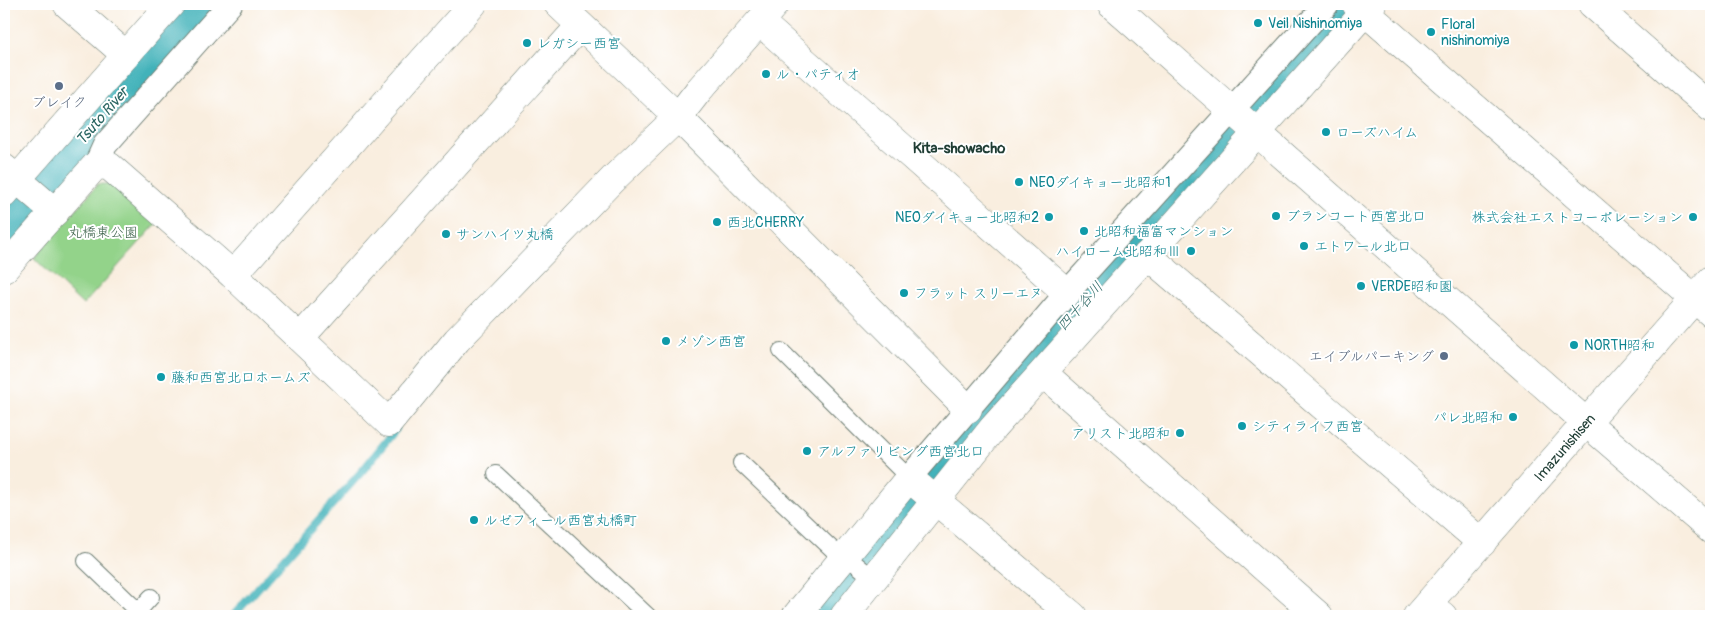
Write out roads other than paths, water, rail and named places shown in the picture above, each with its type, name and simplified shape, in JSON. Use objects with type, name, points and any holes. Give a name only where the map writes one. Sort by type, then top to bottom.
[{"type":"street","points":[[67,4],[126,55]]},
{"type":"street","points":[[50,208],[11,181],[171,4]]},
{"type":"street","points":[[4,269],[50,208],[96,165],[105,145],[230,4]]},
{"type":"street","points":[[233,275],[473,4]]},
{"type":"street","points":[[558,4],[678,117],[968,409]]},
{"type":"street","points":[[1111,4],[1711,530]]},
{"type":"street","points":[[796,616],[849,559],[993,428],[1147,255],[1327,4]]},
{"type":"street","points":[[1592,4],[1711,108]]},
{"type":"street","points":[[844,616],[923,490],[968,409],[1068,293],[1363,6],[1706,297]]},
{"type":"street","points":[[96,165],[109,166],[121,175],[233,275],[389,423],[457,340],[613,179],[678,117],[699,90],[768,13],[1068,293]]},
{"type":"street","points":[[300,338],[580,26]]},
{"type":"street","points":[[1147,255],[1482,543]]},
{"type":"street","name":"Imazunishisen","points":[[1429,612],[1482,543],[1587,423],[1706,297]]},
{"type":"street","points":[[1018,351],[1319,616]]},
{"type":"street","points":[[923,490],[1069,615]]},
{"type":"lane","points":[[781,351],[923,490]]},
{"type":"lane","points":[[742,463],[832,549],[849,559],[870,576]]},
{"type":"lane","points":[[496,474],[648,616]]},
{"type":"lane","points":[[86,561],[136,614],[150,597]]},
{"type":"waterway","name":"Tsuto River","points":[[4,228],[199,4]]},
{"type":"waterway","name":"四十谷川","points":[[821,616],[987,411],[1350,4]]},
{"type":"waterway","points":[[233,616],[363,470],[396,429]]},
{"type":"place","name":"Veil Nishinomiya","points":[[1258,23]]},
{"type":"place","name":"Floral nishinomiya","points":[[1431,32]]},
{"type":"place","name":"レガシー西宮","points":[[527,43]]},
{"type":"place","name":"ル・パティオ","points":[[766,74]]},
{"type":"place","name":"ブレイク","points":[[59,86]]},
{"type":"place","name":"ローズハイム","points":[[1326,132]]},
{"type":"place","name":"NEOダイキョー北昭和1","points":[[1019,182]]},
{"type":"place","name":"ブランコート西宮北口","points":[[1276,216]]},
{"type":"place","name":"NEOダイキョー北昭和2","points":[[1049,217]]},
{"type":"place","name":"株式会社エストコーポレーション","points":[[1693,217]]},
{"type":"place","name":"西北CHERRY","points":[[717,222]]},
{"type":"place","name":"北昭和福富マンション","points":[[1084,231]]},
{"type":"place","name":"サンハイツ丸橋","points":[[446,234]]},
{"type":"place","name":"エトワール北口","points":[[1304,246]]},
{"type":"place","name":"ハイローム北昭和Ⅲ","points":[[1191,251]]},
{"type":"place","name":"VERDE昭和園","points":[[1361,286]]},
{"type":"place","name":"フラット スリーエヌ","points":[[904,293]]},
{"type":"place","name":"メゾン西宮","points":[[666,341]]},
{"type":"place","name":"NORTH昭和","points":[[1574,345]]},
{"type":"place","name":"エイブルパーキング","points":[[1444,356]]},
{"type":"place","name":"藤和西宮北口ホームズ","points":[[161,377]]},
{"type":"place","name":"パレ北昭和","points":[[1513,417]]},
{"type":"place","name":"シティライフ西宮","points":[[1242,426]]},
{"type":"place","name":"アリスト北昭和","points":[[1180,433]]},
{"type":"place","name":"アルファリビング西宮北口","points":[[807,451]]},
{"type":"place","name":"ルゼフィール西宮丸橋町","points":[[474,520]]},
{"type":"district","name":"Kita-showacho","points":[[959,148]]},
{"type":"park label","name":"丸橋東公園","points":[[103,232]]}]
